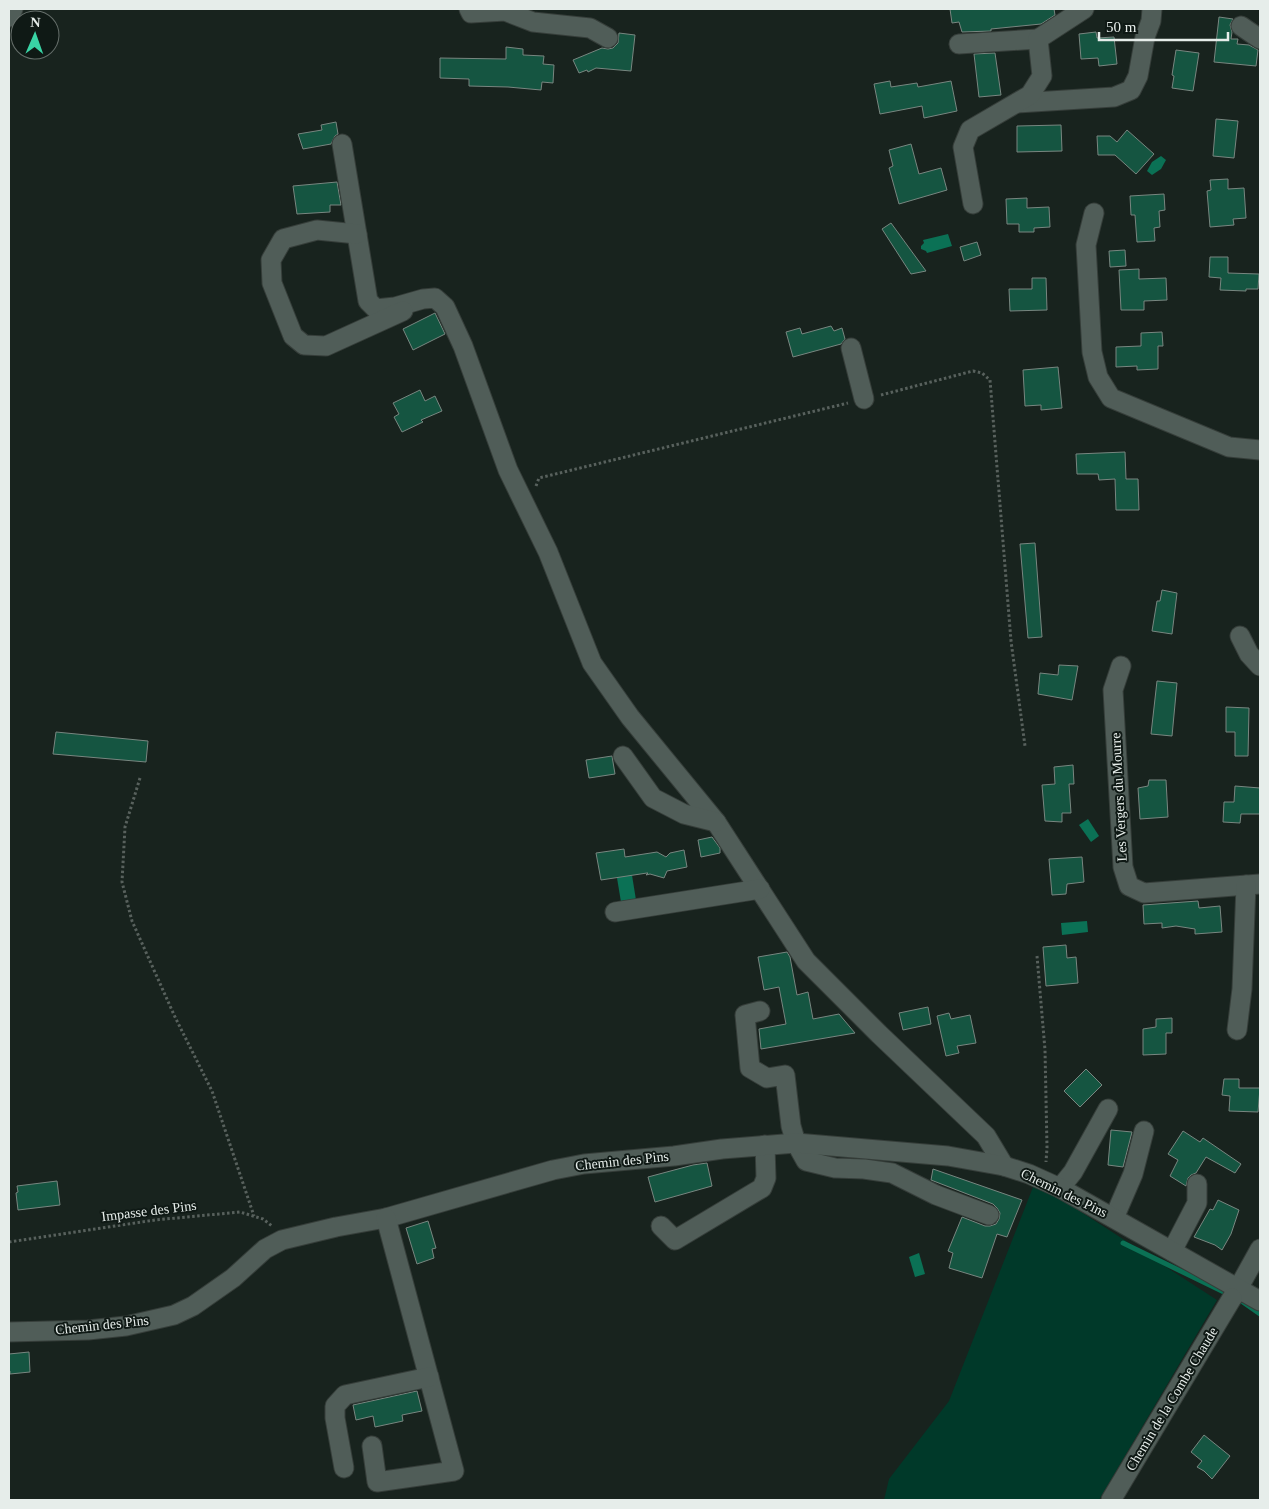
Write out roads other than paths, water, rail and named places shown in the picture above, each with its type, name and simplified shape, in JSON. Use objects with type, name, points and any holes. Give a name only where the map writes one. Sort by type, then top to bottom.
[{"type":"street","points":[[9,17],[13,9]]},
{"type":"street","points":[[469,9],[471,13],[505,11],[533,22],[590,28],[608,38]]},
{"type":"street","points":[[959,44],[1038,39],[1084,9]]},
{"type":"street","points":[[1017,103],[1114,97],[1130,90],[1138,76],[1151,15]]},
{"type":"street","points":[[1241,26],[1260,38]]},
{"type":"street","points":[[973,204],[963,147],[970,130],[1030,95],[1042,76],[1038,39]]},
{"type":"street","points":[[342,144],[368,301],[376,309],[395,307],[423,299],[440,302]]},
{"type":"street","points":[[1094,213],[1086,245],[1092,352],[1098,377],[1111,398],[1229,447],[1260,450]]},
{"type":"street","points":[[357,234],[316,230],[283,238],[270,260],[272,283],[293,336],[304,345],[326,346],[440,302]]},
{"type":"street","points":[[440,302],[463,346],[508,470],[548,552],[592,663],[630,717],[716,822],[806,961],[986,1136],[1004,1166]]},
{"type":"street","points":[[851,348],[864,399]]},
{"type":"street","points":[[1240,636],[1250,654],[1260,666]]},
{"type":"street","name":"Les Vergers du Mourre","points":[[1121,666],[1113,690],[1123,868],[1129,886],[1144,893],[1253,884]]},
{"type":"street","points":[[623,756],[653,798],[684,814],[716,822]]},
{"type":"street","points":[[1237,1030],[1253,884]]},
{"type":"street","points":[[615,912],[760,889]]},
{"type":"street","points":[[760,1010],[745,1015],[750,1068],[766,1078],[785,1075],[791,1126],[796,1143],[806,1161],[835,1168],[864,1168],[892,1173],[936,1195],[989,1215]]},
{"type":"street","points":[[1052,1184],[1073,1172],[1108,1109]]},
{"type":"street","points":[[1114,1218],[1133,1174],[1144,1131]]},
{"type":"street","name":"Chemin des Pins","points":[[9,1332],[88,1330],[126,1326],[174,1315],[193,1306],[233,1278],[265,1249],[282,1240],[336,1227],[386,1218],[553,1170],[584,1164],[796,1143],[948,1156],[1004,1166],[1029,1174],[1052,1184],[1172,1251],[1235,1293],[1260,1300]]},
{"type":"street","points":[[661,1226],[675,1240],[762,1188],[766,1178],[765,1145]]},
{"type":"street","points":[[1172,1251],[1197,1203],[1196,1184]]},
{"type":"street","points":[[372,1446],[377,1482],[454,1471],[386,1218]]},
{"type":"street","name":"Chemin de la Combe Chaude","points":[[1111,1500],[1260,1249]]},
{"type":"street","points":[[344,1468],[335,1418],[335,1406],[345,1395],[429,1377]]},
{"type":"waterway","points":[[1123,1243],[1230,1295]]},
{"type":"waterway","points":[[1240,1300],[1260,1314]]}]
